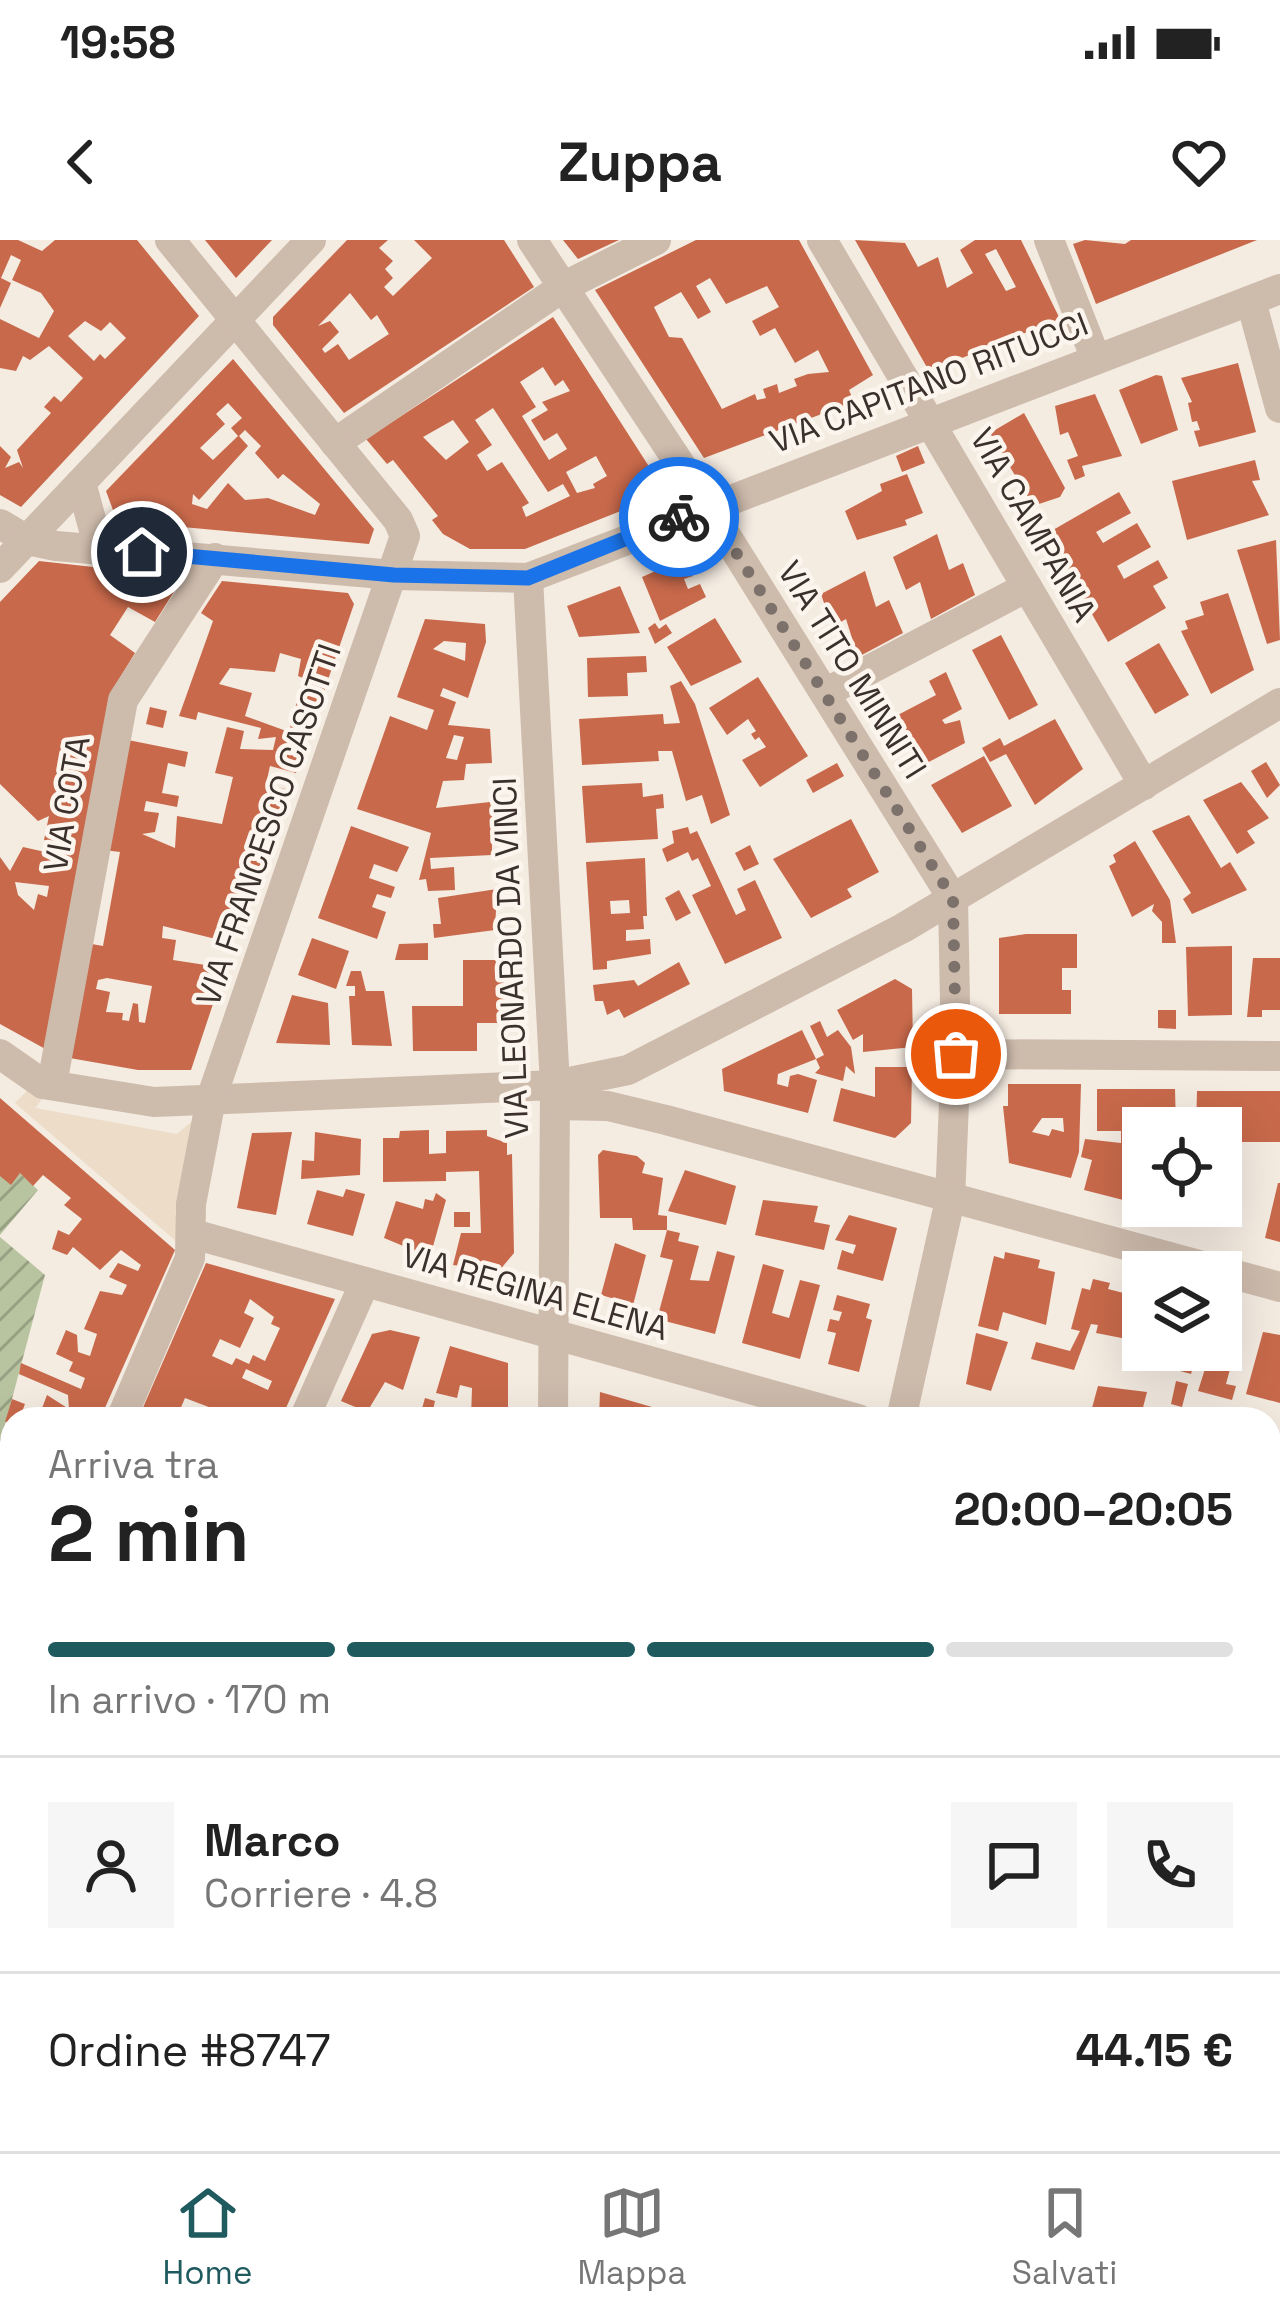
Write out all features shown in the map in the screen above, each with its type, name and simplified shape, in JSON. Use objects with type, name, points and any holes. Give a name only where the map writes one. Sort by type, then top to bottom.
[{"type":"street","name":"VIA FRANCESCO CASOTTI","points":[[126,1407],[190,1258],[191,1204],[211,1099],[405,536],[398,520],[170,240]]},
{"type":"street","points":[[0,568],[311,240]]},
{"type":"street","name":"VIA TITO MINNITI","points":[[532,240],[707,506],[953,899]]},
{"type":"street","points":[[335,443],[563,287],[656,240]]},
{"type":"street","name":"VIA CAMPANIA","points":[[822,240],[1144,785]]},
{"type":"street","points":[[1049,240],[1096,359]]},
{"type":"street","name":"VIA CAPITANO RITUCCI","points":[[27,540],[394,575],[528,578],[1280,289]]},
{"type":"street","points":[[1251,301],[1280,408]]},
{"type":"street","points":[[81,483],[99,548]]},
{"type":"street","points":[[0,524],[27,540]]},
{"type":"street","name":"VIA COTA","points":[[44,1084],[54,1073],[123,700],[215,558]]},
{"type":"street","name":"VIA LEONARDO DA VINCI","points":[[528,578],[555,1095],[554,1407]]},
{"type":"street","points":[[825,694],[1027,587]]},
{"type":"street","points":[[555,1095],[662,1056],[903,928],[1280,703]]},
{"type":"street","points":[[904,1407],[950,1200],[956,1054],[953,899]]},
{"type":"street","points":[[903,928],[955,962]]},
{"type":"street","points":[[0,1054],[44,1084],[154,1102],[555,1095],[666,1120],[1280,1287]]},
{"type":"street","points":[[956,1054],[1280,1056]]},
{"type":"street","points":[[662,1056],[657,1076],[666,1120]]},
{"type":"street","points":[[900,1186],[954,1145]]},
{"type":"street","name":"VIA REGINA ELENA","points":[[193,1234],[815,1407]]},
{"type":"street","points":[[309,1407],[365,1282]]},
{"type":"green space","points":[[20,1173],[38,1190],[0,1235],[0,1176]]},
{"type":"green space","points":[[0,1237],[45,1275],[10,1407],[0,1407]]},
{"type":"shaded area","points":[[28,1090],[46,1094],[35,1108],[177,1134],[196,1118],[175,1214],[180,1226],[176,1241],[15,1103]]},
{"type":"building","points":[[0,240],[18,240],[42,251],[55,240],[137,240],[199,316],[21,507],[0,495],[0,446],[11,457],[5,468],[19,462],[23,468],[17,450],[51,413],[44,407],[54,396],[61,402],[83,378],[49,346],[30,360],[23,356],[16,371],[0,368],[0,319],[39,338],[54,311],[41,293],[12,280],[21,260],[11,255],[1,278],[11,283],[0,308]],"holes":[[[85,321],[101,331],[110,322],[126,338],[105,359],[100,354],[94,361],[68,336]]]},
{"type":"building","points":[[205,240],[272,240],[236,278]]},
{"type":"building","points":[[347,240],[388,240],[379,248],[393,261],[385,269],[393,278],[384,287],[393,296],[432,258],[414,240],[504,240],[534,287],[344,413],[273,325],[273,317]],"holes":[[[350,293],[371,320],[377,315],[389,334],[349,360],[338,344],[325,353],[322,349],[339,332],[330,321],[318,326]]]},
{"type":"building","points":[[563,240],[619,240],[578,259]]},
{"type":"building","points":[[696,240],[799,240],[873,375],[849,390],[854,402],[704,458],[595,290]],"holes":[[[710,278],[726,304],[767,286],[779,307],[752,321],[760,336],[775,328],[795,363],[818,350],[829,372],[794,379],[797,386],[779,393],[777,384],[763,389],[766,398],[757,400],[755,394],[722,409],[682,338],[669,337],[654,307],[681,292],[698,319],[711,312],[696,286]]]},
{"type":"building","points":[[855,240],[905,243],[918,267],[938,257],[947,288],[973,273],[960,250],[975,240],[1021,240],[1060,319],[929,371]],"holes":[[[996,249],[1016,287],[1006,291],[985,254]]]},
{"type":"building","points":[[1085,240],[1125,244],[1131,240],[1257,240],[1096,304],[1073,244]]},
{"type":"building","points":[[553,317],[666,493],[525,549],[470,549],[443,534],[432,520],[438,516],[393,460],[387,464],[366,439]],"holes":[[[543,367],[555,386],[563,380],[570,391],[542,402],[548,410],[531,420],[544,441],[557,433],[567,449],[549,460],[522,416],[536,407],[520,382]],[[493,408],[548,492],[563,484],[570,496],[526,517],[522,507],[529,503],[502,462],[487,471],[477,455],[492,445],[475,420]],[[453,420],[469,442],[446,460],[423,437]],[[596,456],[607,476],[593,484],[595,488],[577,493],[566,472]]]},
{"type":"building","points":[[233,359],[374,529],[369,544],[117,521],[106,491]],"holes":[[[228,403],[242,418],[231,428],[238,436],[213,460],[200,448],[225,424],[216,414]],[[245,430],[261,446],[255,453],[278,479],[283,474],[320,504],[315,515],[268,498],[245,500],[228,483],[207,509],[192,504],[193,494],[199,500],[248,446],[239,436]]]},
{"type":"building","points":[[1238,363],[1256,432],[1199,447],[1194,431],[1200,430],[1197,421],[1192,422],[1188,403],[1192,402],[1181,378]]},
{"type":"building","points":[[1162,376],[1178,430],[1141,444],[1119,390]]},
{"type":"building","points":[[1095,394],[1122,456],[1082,466],[1085,476],[1075,480],[1067,460],[1078,456],[1068,432],[1060,435],[1055,406]]},
{"type":"building","points":[[1024,413],[1065,488],[1060,497],[1033,506],[990,433]]},
{"type":"building","points":[[918,446],[925,463],[902,472],[896,456]]},
{"type":"building","points":[[1255,460],[1260,480],[1252,481],[1269,515],[1187,540],[1172,481]]},
{"type":"building","points":[[907,474],[923,513],[905,520],[907,525],[857,540],[845,511],[882,491],[880,484]]},
{"type":"building","points":[[1119,492],[1131,513],[1096,532],[1103,543],[1137,523],[1151,547],[1117,566],[1124,579],[1158,560],[1168,578],[1153,586],[1166,608],[1108,642],[1046,534]]},
{"type":"building","points":[[937,534],[949,570],[963,563],[975,595],[931,619],[920,582],[906,590],[893,557]]},
{"type":"building","points":[[1276,540],[1280,640],[1267,644],[1237,550]]},
{"type":"building","points":[[685,558],[693,576],[684,579],[688,589],[700,584],[706,597],[660,621],[642,577]]},
{"type":"building","points":[[39,561],[174,576],[177,587],[155,622],[128,607],[110,635],[135,653],[110,694],[49,1051],[0,1024],[0,857],[10,871],[23,847],[54,854],[56,843],[44,840],[49,816],[38,821],[0,784],[0,602]],"holes":[[[15,882],[49,886],[47,897],[38,894],[34,910],[18,895]]]},
{"type":"building","points":[[865,571],[876,607],[889,600],[903,633],[858,657],[846,619],[832,627],[821,594]]},
{"type":"building","points":[[222,581],[348,593],[354,604],[296,773],[270,766],[266,784],[289,790],[232,943],[163,926],[162,938],[176,940],[173,960],[225,968],[191,1070],[138,1070],[64,1057],[86,943],[103,946],[120,852],[104,850],[123,739],[188,752],[185,767],[168,763],[162,793],[179,796],[177,807],[146,801],[144,811],[159,813],[155,832],[142,834],[175,848],[177,816],[222,824],[233,777],[215,773],[227,727],[244,731],[240,749],[273,750],[276,737],[258,739],[261,728],[198,712],[196,720],[179,716],[213,621],[201,613]],"holes":[[[280,653],[301,659],[298,676],[303,678],[289,732],[245,716],[252,693],[219,684],[230,668],[275,672]],[[98,980],[152,986],[145,1023],[139,1022],[138,1004],[133,1003],[129,1021],[122,1020],[123,1013],[106,1012],[110,992],[96,989]]]},
{"type":"building","points":[[620,586],[640,633],[579,637],[567,606]]},
{"type":"building","points":[[1228,593],[1254,670],[1211,694],[1181,631],[1188,629],[1185,621],[1204,615],[1200,602]]},
{"type":"building","points":[[715,618],[742,662],[691,686],[667,647]]},
{"type":"building","points":[[425,619],[485,624],[486,642],[468,698],[443,688],[440,696],[456,702],[448,725],[490,729],[492,763],[466,764],[464,780],[443,781],[436,808],[490,802],[497,840],[492,840],[492,855],[430,858],[431,869],[454,867],[455,890],[428,891],[426,879],[419,880],[431,833],[357,809],[390,716],[427,730],[434,710],[397,697]],"holes":[[[444,641],[466,643],[465,661],[433,649]],[[454,735],[464,737],[457,760],[446,758]]]},
{"type":"building","points":[[655,623],[659,629],[666,624],[672,633],[655,644],[648,628]]},
{"type":"building","points":[[1001,635],[1038,705],[1009,720],[972,650]]},
{"type":"building","points":[[1159,643],[1189,695],[1155,714],[1125,663]]},
{"type":"building","points":[[646,656],[647,672],[627,673],[628,696],[588,697],[587,658]]},
{"type":"building","points":[[946,672],[962,709],[942,720],[945,724],[960,720],[965,743],[923,765],[894,717],[936,695],[929,681]]},
{"type":"building","points":[[758,677],[808,756],[760,787],[742,760],[766,747],[751,734],[756,731],[748,719],[727,735],[709,708]]},
{"type":"building","points":[[681,681],[695,704],[730,815],[711,824],[702,795],[686,801],[672,751],[658,751],[659,761],[582,765],[579,719],[663,714],[664,724],[680,723],[670,686]]},
{"type":"building","points":[[150,707],[167,711],[163,728],[146,724]]},
{"type":"building","points":[[1055,719],[1083,769],[1035,805],[1006,754],[990,762],[982,748],[1000,738],[1004,746]]},
{"type":"building","points":[[984,756],[1012,806],[962,833],[931,785]]},
{"type":"building","points":[[1266,762],[1280,785],[1267,798],[1251,771]]},
{"type":"building","points":[[837,763],[844,776],[813,793],[806,780]]},
{"type":"building","points":[[1241,782],[1269,818],[1247,831],[1255,843],[1237,854],[1203,800]]},
{"type":"building","points":[[642,783],[643,797],[663,794],[664,808],[656,809],[658,839],[586,843],[582,786]]},
{"type":"building","points":[[1189,815],[1221,868],[1230,862],[1247,890],[1192,914],[1183,899],[1191,893],[1152,831]]},
{"type":"building","points":[[851,819],[879,872],[847,889],[852,897],[811,918],[773,859]]},
{"type":"building","points":[[351,826],[409,847],[397,872],[374,864],[369,878],[395,887],[391,898],[377,894],[372,907],[386,912],[377,939],[318,918]]},
{"type":"building","points":[[688,827],[690,834],[697,831],[736,915],[746,910],[737,889],[755,880],[782,938],[725,964],[692,895],[711,886],[698,858],[692,861],[688,852],[667,862],[662,849],[674,843],[672,831]]},
{"type":"building","points":[[1135,841],[1170,900],[1176,943],[1162,943],[1162,922],[1152,911],[1154,904],[1132,917],[1109,866],[1116,862],[1113,855]]},
{"type":"building","points":[[750,845],[759,864],[744,871],[735,853]]},
{"type":"building","points":[[645,858],[647,916],[643,916],[644,929],[626,930],[626,941],[650,939],[651,954],[607,961],[607,969],[593,970],[586,862]],"holes":[[[629,900],[630,913],[611,914],[610,901]]]},
{"type":"building","points":[[497,889],[495,930],[434,938],[433,924],[441,924],[438,898]]},
{"type":"building","points":[[679,890],[691,913],[676,921],[665,898]]},
{"type":"building","points":[[1077,934],[1077,968],[1062,968],[1062,990],[1071,990],[1071,1014],[999,1014],[999,938]]},
{"type":"building","points":[[312,938],[349,951],[336,989],[298,975]]},
{"type":"building","points":[[428,943],[428,960],[395,960],[399,944]]},
{"type":"building","points":[[1232,946],[1232,1015],[1188,1016],[1186,947]]},
{"type":"building","points":[[1253,958],[1280,958],[1280,1010],[1262,1010],[1262,1017],[1247,1017]]},
{"type":"building","points":[[463,960],[507,960],[508,1023],[477,1023],[477,1051],[413,1051],[412,1006],[463,1006]]},
{"type":"building","points":[[679,962],[690,984],[624,1018],[619,1009],[607,1015],[603,1001],[595,1001],[593,985],[634,980],[638,986]]},
{"type":"building","points":[[351,971],[361,971],[366,991],[384,991],[392,1046],[352,1045],[349,996],[355,996],[355,986],[346,986]]},
{"type":"building","points":[[895,979],[912,989],[913,1047],[863,1052],[863,1034],[853,1040],[837,1010]]},
{"type":"building","points":[[292,995],[328,1003],[330,1045],[276,1043]]},
{"type":"building","points":[[1158,1010],[1176,1010],[1176,1029],[1158,1028]]},
{"type":"building","points":[[820,1021],[827,1037],[838,1030],[851,1047],[855,1074],[846,1066],[843,1081],[815,1073],[820,1068],[816,1059],[824,1055],[810,1026]]},
{"type":"building","points":[[802,1030],[816,1059],[778,1074],[777,1084],[788,1087],[790,1076],[798,1074],[817,1080],[808,1113],[724,1091],[722,1069]]},
{"type":"building","points":[[875,1067],[912,1067],[911,1123],[895,1138],[833,1121],[841,1088],[875,1097]]},
{"type":"building","points":[[1008,1084],[1081,1084],[1079,1152],[1071,1178],[1009,1163],[1003,1106],[1008,1106]],"holes":[[[1042,1118],[1063,1118],[1064,1132],[1052,1129],[1049,1136],[1032,1132]]]},
{"type":"building","points":[[1097,1089],[1175,1089],[1175,1107],[1122,1107],[1122,1200],[1084,1190],[1092,1160],[1081,1157],[1085,1139],[1121,1143],[1121,1131],[1097,1131]]},
{"type":"building","points":[[1197,1091],[1280,1091],[1280,1142],[1242,1142],[1242,1107],[1197,1107]]},
{"type":"building","points":[[0,1098],[175,1250],[105,1407],[69,1407],[68,1395],[19,1374],[21,1363],[81,1389],[85,1378],[69,1371],[73,1362],[56,1354],[66,1330],[77,1335],[78,1352],[90,1356],[97,1334],[84,1329],[100,1291],[122,1295],[127,1285],[109,1277],[118,1263],[138,1271],[141,1265],[121,1250],[100,1270],[73,1247],[67,1255],[52,1249],[58,1230],[69,1235],[82,1219],[64,1205],[71,1198],[43,1175],[33,1186],[20,1173],[11,1185],[0,1176]]},
{"type":"building","points":[[429,1130],[429,1154],[446,1153],[446,1131],[487,1130],[487,1136],[507,1143],[507,1155],[512,1154],[514,1253],[499,1271],[453,1265],[461,1233],[481,1233],[479,1171],[446,1172],[446,1181],[383,1182],[383,1138],[399,1138],[400,1131]]},
{"type":"building","points":[[292,1132],[276,1215],[237,1208],[252,1133]]},
{"type":"building","points":[[315,1132],[361,1139],[360,1175],[301,1179],[302,1160],[314,1161]]},
{"type":"building","points":[[603,1150],[637,1156],[645,1163],[642,1173],[663,1178],[658,1215],[667,1216],[667,1230],[633,1230],[632,1218],[600,1218],[598,1155]]},
{"type":"building","points":[[685,1170],[736,1186],[726,1225],[668,1211]]},
{"type":"building","points":[[1280,1183],[1280,1242],[1265,1238]]},
{"type":"building","points":[[346,1189],[365,1194],[353,1236],[307,1224],[317,1190],[343,1197]]},
{"type":"building","points":[[436,1193],[446,1200],[430,1257],[384,1238],[396,1201],[423,1209],[425,1199],[433,1201]]},
{"type":"building","points":[[763,1200],[818,1206],[814,1222],[830,1225],[824,1250],[755,1235]]},
{"type":"building","points":[[454,1212],[470,1212],[470,1227],[454,1227]]},
{"type":"building","points":[[849,1215],[897,1228],[883,1281],[837,1269],[842,1250],[853,1254],[856,1245],[835,1240]]},
{"type":"building","points":[[667,1230],[680,1233],[678,1241],[699,1246],[690,1280],[709,1281],[717,1251],[735,1256],[715,1334],[657,1319],[673,1260],[660,1257]]},
{"type":"building","points":[[615,1243],[646,1255],[631,1313],[613,1308],[615,1299],[601,1295]]},
{"type":"building","points":[[1005,1252],[1040,1260],[1038,1268],[1055,1272],[1046,1325],[1003,1312],[998,1331],[978,1326],[994,1256],[1004,1259]]},
{"type":"building","points":[[206,1263],[335,1299],[286,1407],[209,1407],[185,1398],[181,1407],[143,1407]],"holes":[[[250,1299],[274,1317],[271,1324],[280,1328],[265,1361],[253,1355],[249,1364],[236,1358],[232,1365],[212,1356],[220,1339],[240,1348],[254,1318],[244,1313]],[[246,1369],[272,1381],[268,1390],[242,1378]]]},
{"type":"building","points":[[763,1264],[784,1270],[772,1313],[789,1318],[800,1280],[820,1285],[800,1359],[742,1343]]},
{"type":"building","points":[[1093,1279],[1122,1293],[1122,1338],[1096,1333],[1098,1325],[1091,1324],[1074,1370],[1031,1359],[1036,1342],[1070,1351],[1080,1331],[1071,1329],[1082,1288],[1090,1290]]},
{"type":"building","points":[[837,1295],[870,1304],[866,1318],[872,1320],[859,1372],[828,1364],[836,1333],[827,1331],[830,1319],[839,1321],[842,1312],[833,1310]]},
{"type":"building","points":[[390,1330],[420,1337],[403,1390],[385,1382],[370,1407],[355,1407],[341,1401],[372,1334]]},
{"type":"building","points":[[1263,1332],[1280,1335],[1280,1403],[1246,1394]]},
{"type":"building","points":[[976,1333],[1008,1342],[991,1391],[966,1384]]},
{"type":"building","points":[[450,1346],[508,1363],[508,1407],[471,1407],[472,1388],[460,1385],[457,1398],[436,1393]]},
{"type":"building","points":[[1204,1371],[1230,1371],[1226,1384],[1236,1386],[1232,1400],[1198,1391]]},
{"type":"building","points":[[1176,1381],[1188,1384],[1182,1407],[1171,1404]]},
{"type":"building","points":[[1098,1386],[1147,1392],[1143,1407],[1092,1407]]},
{"type":"building","points":[[600,1392],[652,1407],[599,1407]]},
{"type":"building","points":[[47,1395],[66,1407],[42,1407]]},
{"type":"way so far","points":[[679,517],[707,506],[953,899],[956,1054]]},
{"type":"route","points":[[142,552],[394,575],[528,578],[679,517]]}]
